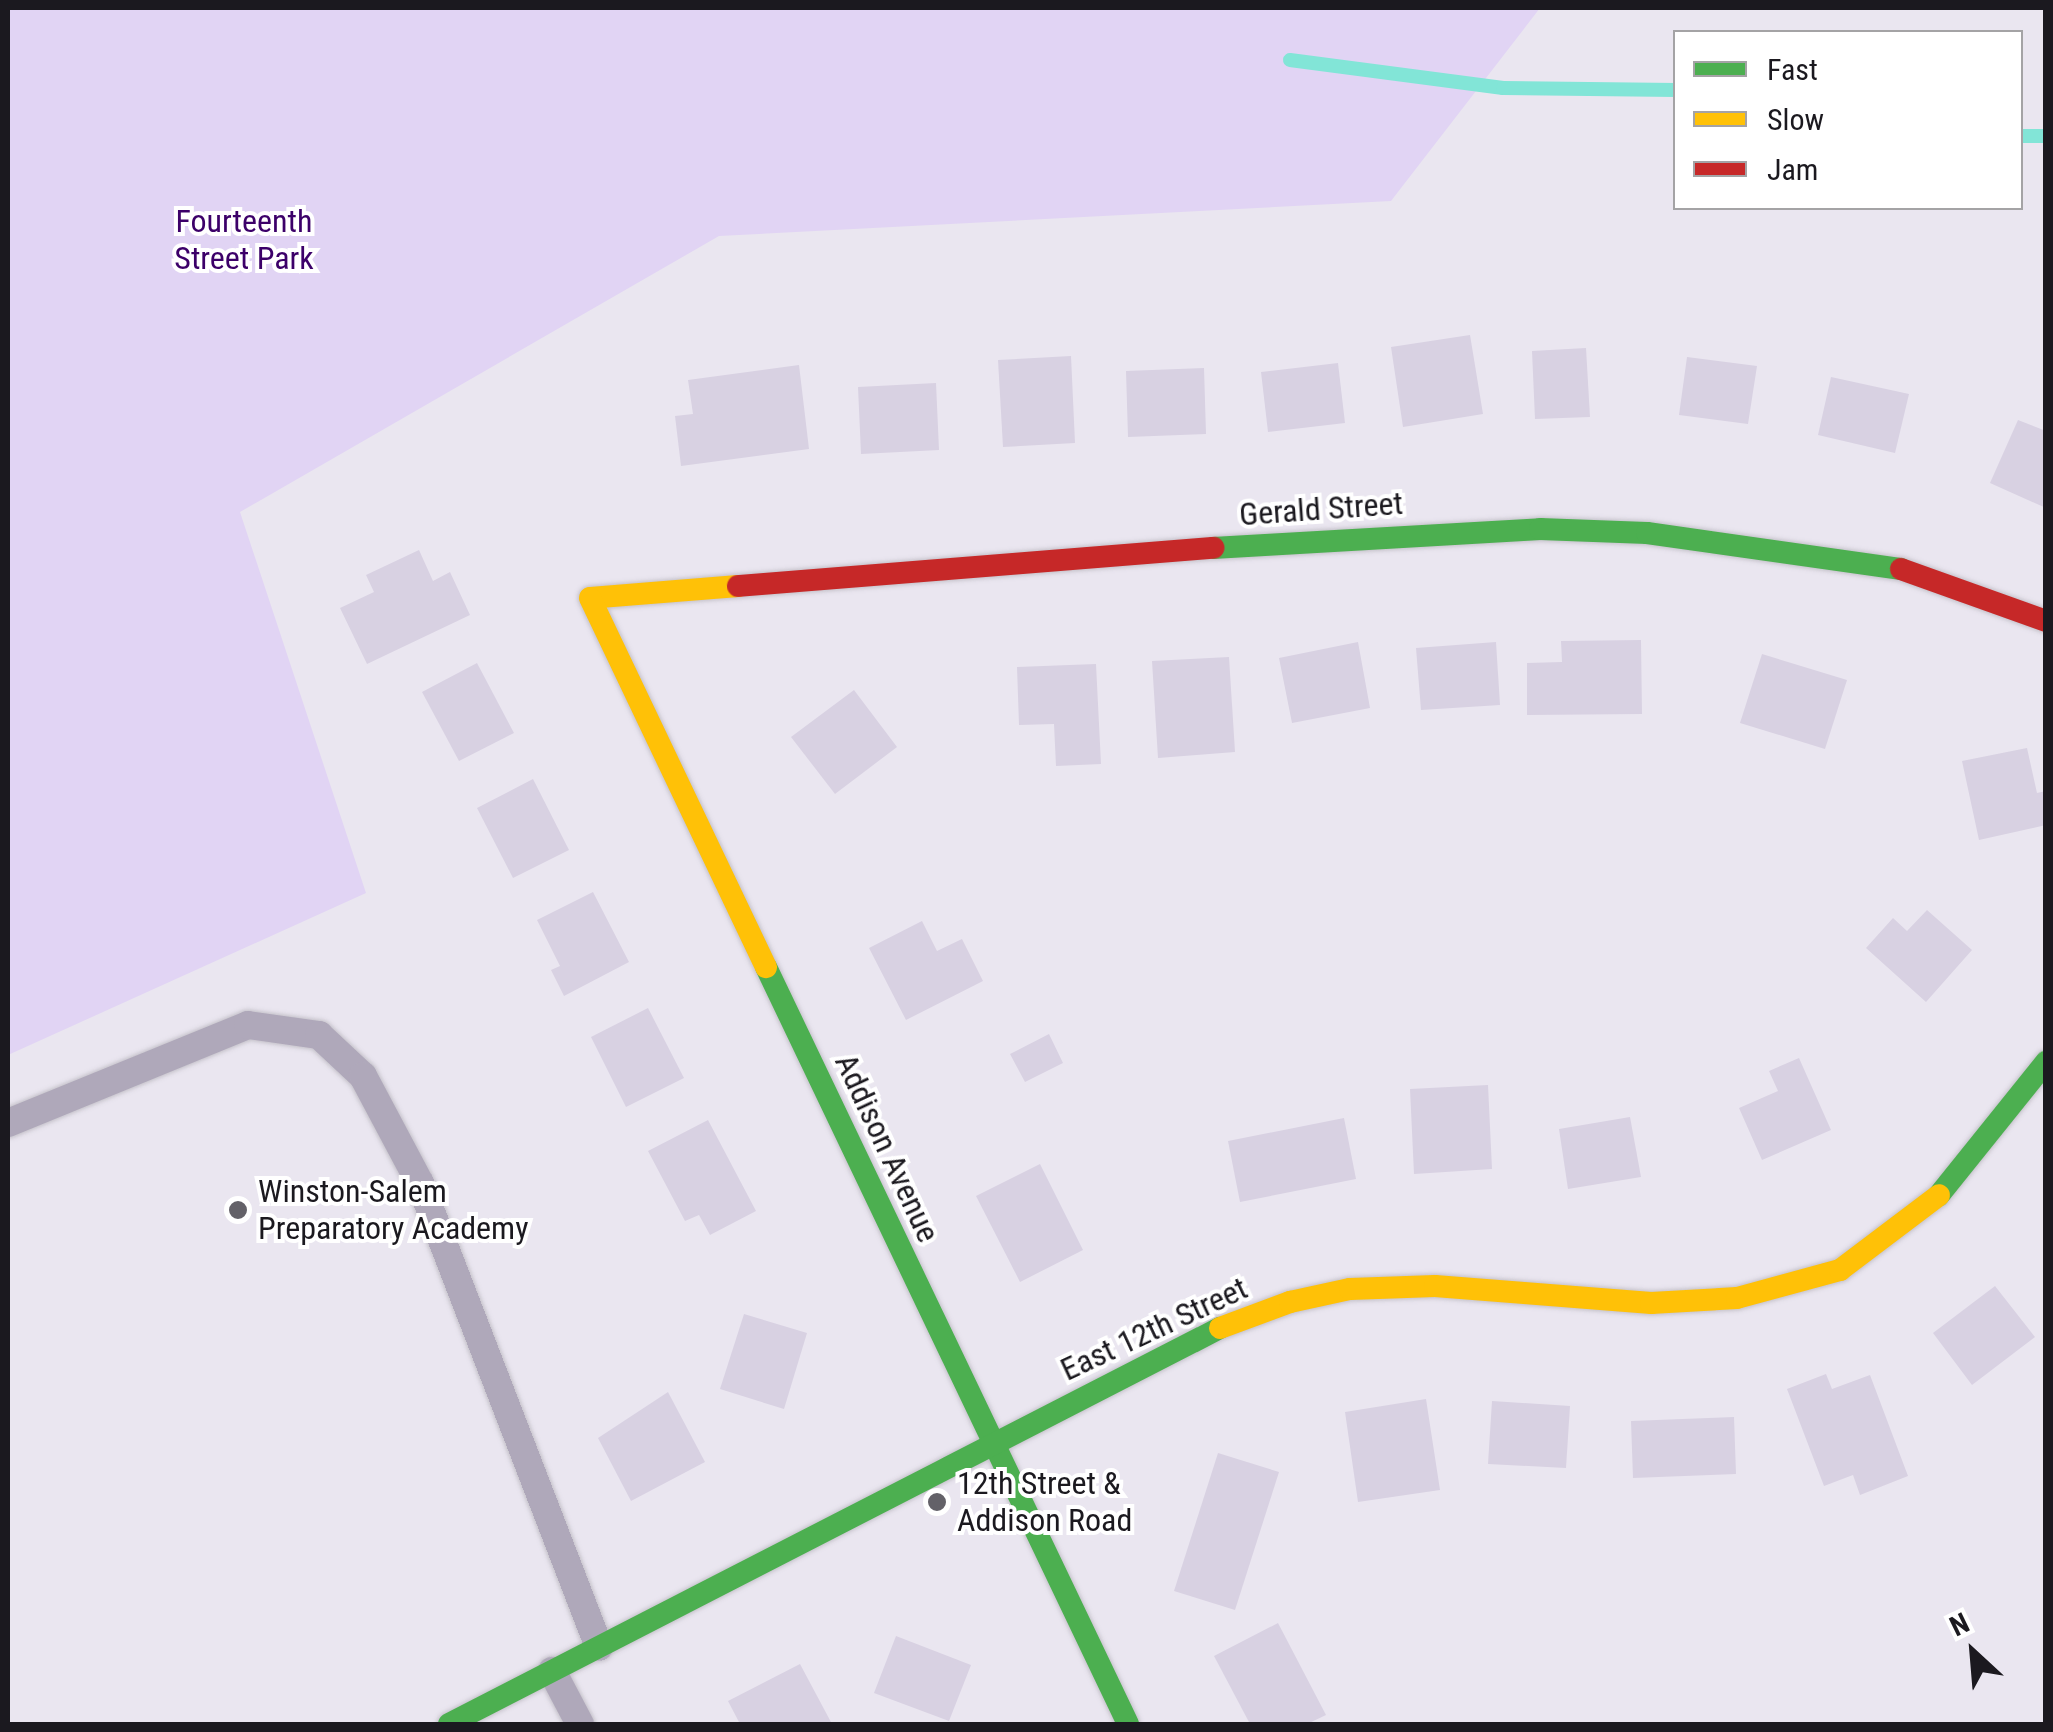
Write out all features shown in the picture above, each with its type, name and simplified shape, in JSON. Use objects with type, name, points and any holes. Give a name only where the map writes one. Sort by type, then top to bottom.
[{"type":"street","name":"Gerald Street","points":[[590,598],[1305,541],[1540,529],[1647,533],[1901,569],[2046,621]]},
{"type":"street","name":"Addison Avenue","points":[[590,598],[991,1445],[1128,1724]]},
{"type":"street","name":"East 12th Street","points":[[449,1724],[1211,1332],[1290,1302],[1350,1289],[1435,1286],[1651,1302],[1737,1298],[1800,1285],[1877,1249],[1928,1209],[2046,1062]]},
{"type":"lane","points":[[8,1122],[248,1025],[320,1035],[363,1076],[420,1184],[599,1647]]},
{"type":"lane","points":[[552,1671],[580,1724]]},
{"type":"green space","name":"Fourteenth Street Park","points":[[8,8],[1540,8],[1391,201],[719,236],[240,512],[366,893],[8,1055]]},
{"type":"building","points":[[1470,335],[1483,414],[1403,427],[1391,347]]},
{"type":"building","points":[[1586,348],[1590,417],[1535,419],[1532,351]]},
{"type":"building","points":[[1071,356],[1075,443],[1003,447],[998,360]]},
{"type":"building","points":[[1687,357],[1757,366],[1748,424],[1679,415]]},
{"type":"building","points":[[1338,363],[1345,423],[1268,432],[1261,372]]},
{"type":"building","points":[[799,365],[809,449],[681,466],[675,416],[693,414],[688,380]]},
{"type":"building","points":[[1204,368],[1206,434],[1128,437],[1126,371]]},
{"type":"building","points":[[1831,377],[1909,394],[1895,453],[1818,435]]},
{"type":"building","points":[[936,383],[939,450],[861,454],[858,387]]},
{"type":"building","points":[[2018,420],[2046,431],[2046,508],[1990,483]]},
{"type":"building","points":[[419,550],[433,581],[450,572],[470,615],[367,664],[340,608],[374,592],[366,575]]},
{"type":"building","points":[[1641,640],[1642,714],[1527,715],[1527,663],[1562,662],[1561,641]]},
{"type":"building","points":[[1358,642],[1370,708],[1292,723],[1279,658]]},
{"type":"building","points":[[1496,642],[1500,705],[1421,710],[1416,648]]},
{"type":"building","points":[[1762,654],[1847,680],[1825,749],[1740,723]]},
{"type":"building","points":[[1229,657],[1235,752],[1158,758],[1152,661]]},
{"type":"building","points":[[477,663],[514,733],[459,761],[422,692]]},
{"type":"building","points":[[1096,664],[1101,764],[1056,766],[1054,724],[1019,725],[1017,667]]},
{"type":"building","points":[[854,690],[897,747],[835,794],[791,737]]},
{"type":"building","points":[[2027,748],[2037,793],[2046,791],[2046,825],[1979,840],[1962,761]]},
{"type":"building","points":[[533,779],[569,850],[513,878],[477,808]]},
{"type":"building","points":[[593,892],[629,962],[564,996],[551,970],[560,966],[537,920]]},
{"type":"building","points":[[1927,910],[1972,950],[1926,1002],[1866,948],[1893,918],[1907,931]]},
{"type":"building","points":[[922,921],[937,951],[962,939],[983,981],[906,1020],[869,948]]},
{"type":"building","points":[[648,1008],[684,1078],[626,1107],[591,1037]]},
{"type":"building","points":[[1049,1034],[1063,1063],[1025,1082],[1010,1054]]},
{"type":"building","points":[[1799,1058],[1831,1130],[1762,1160],[1739,1108],[1778,1091],[1769,1071]]},
{"type":"building","points":[[1488,1085],[1492,1169],[1414,1174],[1410,1089]]},
{"type":"building","points":[[1630,1117],[1641,1177],[1568,1189],[1559,1129]]},
{"type":"building","points":[[1344,1118],[1356,1179],[1240,1202],[1228,1141]]},
{"type":"building","points":[[708,1120],[756,1211],[710,1235],[699,1215],[685,1221],[648,1151]]},
{"type":"building","points":[[1040,1164],[1083,1250],[1020,1282],[976,1196]]},
{"type":"building","points":[[1995,1286],[2035,1337],[1972,1385],[1933,1333]]},
{"type":"building","points":[[744,1314],[807,1333],[784,1409],[720,1389]]},
{"type":"building","points":[[1826,1374],[1832,1389],[1870,1375],[1908,1476],[1860,1495],[1853,1475],[1824,1486],[1787,1389]]},
{"type":"building","points":[[668,1392],[705,1462],[631,1501],[598,1438]]},
{"type":"building","points":[[1426,1399],[1440,1490],[1358,1502],[1345,1412]]},
{"type":"building","points":[[1492,1401],[1570,1406],[1566,1468],[1488,1464]]},
{"type":"building","points":[[1734,1417],[1736,1474],[1633,1478],[1631,1421]]},
{"type":"building","points":[[1218,1453],[1279,1472],[1235,1610],[1174,1591]]},
{"type":"building","points":[[1278,1623],[1326,1715],[1307,1724],[1250,1724],[1214,1656]]},
{"type":"building","points":[[896,1636],[971,1665],[949,1721],[874,1693]]},
{"type":"building","points":[[800,1664],[832,1724],[740,1724],[728,1701]]},
{"type":"waterway","points":[[1290,60],[1503,88],[1673,90]]},
{"type":"waterway","points":[[2023,136],[2046,136]]},
{"type":"traffic: fast","points":[[1213,548],[1540,529],[1647,533],[1901,569]]},
{"type":"traffic: fast","points":[[766,967],[1128,1724]]},
{"type":"traffic: fast","points":[[1939,1195],[2046,1062]]},
{"type":"traffic: fast","points":[[449,1724],[1220,1328]]},
{"type":"traffic: slow","points":[[738,586],[590,598],[766,967]]},
{"type":"traffic: slow","points":[[1220,1328],[1290,1302],[1350,1289],[1435,1286],[1651,1303],[1737,1298],[1840,1270],[1939,1195]]},
{"type":"traffic: jam","points":[[738,586],[1213,548]]},
{"type":"traffic: jam","points":[[1901,569],[2046,621]]},
{"type":"place","name":"Winston-Salem Preparatory Academy","points":[[238,1210]]},
{"type":"place","name":"12th Street & Addison Road","points":[[937,1502]]}]
